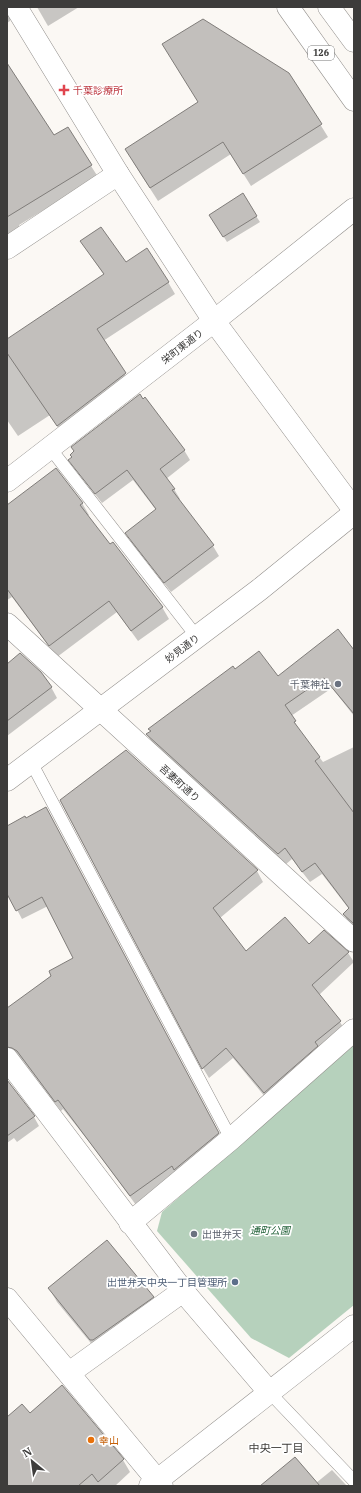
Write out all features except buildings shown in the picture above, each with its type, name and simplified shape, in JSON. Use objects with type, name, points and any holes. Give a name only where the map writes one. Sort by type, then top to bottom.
[{"type":"main road","points":[[16,7],[118,174],[214,321],[354,511]]},
{"type":"main road","name":"126","points":[[288,7],[354,100]]},
{"type":"main road","points":[[329,7],[354,41]]},
{"type":"main road","points":[[7,248],[118,174]]},
{"type":"main road","name":"栄町東通り","points":[[7,480],[214,321],[354,209]]},
{"type":"main road","name":"妙見通り","points":[[7,780],[259,590],[354,511]]},
{"type":"main road","name":"吾妻町通り","points":[[7,624],[354,941]]},
{"type":"main road","points":[[130,1223],[231,1139],[354,1030]]},
{"type":"main road","points":[[7,1059],[183,1291],[270,1393]]},
{"type":"main road","points":[[69,1373],[183,1291]]},
{"type":"main road","points":[[11,1312],[69,1373],[156,1484],[354,1326]]},
{"type":"lane","points":[[50,448],[197,637]]},
{"type":"lane","points":[[32,762],[231,1139]]},
{"type":"lane","points":[[270,1393],[354,1481]]},
{"type":"green space","name":"通町公園","points":[[354,1045],[354,1305],[289,1358],[251,1338],[157,1231],[162,1212]]},
{"type":"place","name":"千葉診療所","points":[[64,90]]},
{"type":"place","name":"千葉神社","points":[[338,684]]},
{"type":"place","name":"出世弁天","points":[[194,1234]]},
{"type":"place","name":"出世弁天中央一丁目管理所","points":[[235,1282]]},
{"type":"place","name":"幸山","points":[[91,1440]]},
{"type":"district","name":"中央一丁目","points":[[276,1448]]}]
